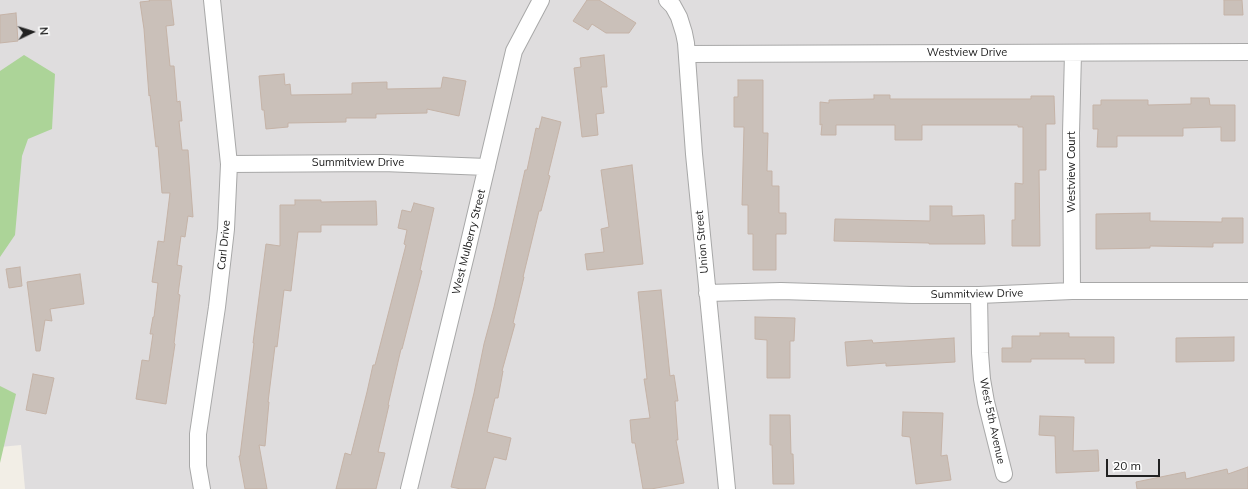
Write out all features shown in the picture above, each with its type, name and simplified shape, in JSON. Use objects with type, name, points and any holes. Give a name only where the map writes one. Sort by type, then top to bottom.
[{"type":"street","name":"Carl Drive","points":[[202,489],[198,466],[198,434],[217,307],[226,229],[229,164],[212,0]]},
{"type":"street","name":"West Mulberry Street","points":[[409,489],[514,51],[541,0]]},
{"type":"street","name":"Union Street","points":[[667,0],[673,6],[679,17],[684,33],[687,54],[694,154],[727,489]]},
{"type":"street","name":"Westview Drive","points":[[687,54],[1248,52]]},
{"type":"street","name":"Westview Court","points":[[1072,291],[1071,134],[1073,53]]},
{"type":"street","name":"Summitview Drive","points":[[229,164],[383,162],[487,167]]},
{"type":"street","name":"Summitview Drive","points":[[707,293],[781,291],[912,295],[979,295],[1072,291],[1248,291]]},
{"type":"street","name":"West 5th Avenue","points":[[979,295],[982,379],[986,402],[1004,474]]},
{"type":"shaded area","points":[[0,0],[1248,0],[1248,489],[25,489],[21,445],[0,447]]},
{"type":"green space","points":[[24,55],[55,74],[52,129],[28,139],[22,156],[15,235],[0,257],[0,71]]},
{"type":"green space","points":[[0,386],[16,394],[0,463]]},
{"type":"building","points":[[149,0],[171,0],[174,25],[166,26],[170,66],[174,66],[177,102],[180,101],[182,121],[179,121],[182,150],[188,150],[193,217],[188,216],[185,237],[181,236],[177,265],[182,266],[178,294],[180,295],[175,344],[166,404],[136,399],[142,360],[149,361],[153,334],[150,334],[154,317],[158,283],[152,282],[158,241],[164,242],[170,193],[162,193],[158,146],[156,147],[150,95],[149,96],[144,29],[140,2],[150,1]]},
{"type":"building","points":[[587,0],[599,0],[636,23],[629,33],[606,33],[592,24],[588,30],[573,21]]},
{"type":"building","points":[[1224,0],[1242,0],[1243,15],[1224,15]]},
{"type":"building","points":[[16,13],[18,41],[0,43],[0,15]]},
{"type":"building","points":[[604,55],[607,87],[601,87],[604,113],[596,114],[598,135],[582,137],[574,68],[581,67],[580,58]]},
{"type":"building","points":[[284,74],[285,85],[290,84],[291,95],[352,94],[352,83],[387,82],[387,89],[441,88],[443,77],[466,81],[459,116],[427,109],[427,113],[376,114],[376,118],[346,118],[346,122],[288,123],[288,127],[266,129],[264,110],[262,110],[259,76]]},
{"type":"building","points":[[738,80],[763,80],[763,133],[768,133],[767,171],[772,171],[772,186],[779,186],[779,213],[786,213],[786,234],[776,234],[776,270],[753,270],[753,234],[748,234],[748,205],[742,205],[744,127],[734,127],[734,97],[738,97]]},
{"type":"building","points":[[874,95],[890,95],[890,99],[1031,99],[1031,96],[1054,96],[1055,124],[1046,124],[1046,170],[1039,170],[1040,246],[1012,246],[1012,220],[1015,220],[1015,183],[1023,184],[1023,127],[1018,127],[1018,125],[922,125],[922,140],[895,140],[895,125],[836,125],[836,135],[821,135],[822,124],[820,125],[820,102],[829,103],[829,100],[874,99]]},
{"type":"building","points":[[1191,98],[1209,98],[1210,105],[1235,105],[1235,141],[1221,141],[1221,127],[1183,128],[1183,136],[1117,136],[1117,147],[1097,147],[1098,129],[1093,129],[1093,105],[1101,105],[1101,100],[1148,100],[1148,105],[1191,104]]},
{"type":"building","points":[[542,117],[561,122],[548,175],[550,176],[541,211],[539,211],[523,277],[513,323],[515,324],[502,371],[498,398],[495,398],[487,432],[511,438],[506,460],[494,457],[485,489],[461,489],[451,487],[525,170],[527,170],[536,128],[539,129]]},
{"type":"building","points":[[632,165],[643,264],[587,270],[585,254],[604,252],[601,229],[609,227],[601,170]]},
{"type":"building","points":[[295,200],[321,200],[321,202],[376,201],[377,225],[321,225],[321,232],[298,232],[291,291],[284,290],[277,347],[275,346],[268,402],[265,446],[259,445],[267,489],[245,489],[239,456],[266,244],[280,246],[280,205],[295,205]]},
{"type":"building","points":[[414,203],[434,208],[420,270],[422,271],[401,349],[378,452],[385,453],[376,489],[336,489],[345,453],[351,455],[373,365],[375,365],[406,245],[404,244],[407,230],[398,228],[402,210],[411,212]]},
{"type":"building","points":[[930,206],[952,206],[952,216],[984,215],[985,244],[834,241],[835,219],[930,221]]},
{"type":"building","points":[[1150,213],[1150,221],[1222,222],[1222,218],[1243,218],[1243,243],[1213,243],[1213,247],[1150,246],[1150,248],[1096,249],[1096,214]]},
{"type":"building","points":[[20,267],[22,286],[9,288],[6,269]]},
{"type":"building","points":[[80,274],[84,304],[50,309],[52,321],[45,320],[40,351],[36,351],[27,282]]},
{"type":"building","points":[[661,290],[670,376],[674,375],[678,401],[675,401],[678,440],[676,440],[684,483],[643,489],[635,443],[632,443],[630,420],[650,418],[644,379],[647,379],[638,292]]},
{"type":"building","points":[[755,317],[795,318],[794,341],[790,341],[790,378],[767,378],[767,340],[755,339]]},
{"type":"building","points":[[1040,333],[1069,333],[1069,337],[1114,337],[1114,363],[1085,363],[1085,359],[1031,359],[1031,362],[1002,362],[1002,348],[1012,348],[1012,336],[1040,336]]},
{"type":"building","points":[[1234,337],[1234,361],[1176,362],[1176,338]]},
{"type":"building","points":[[954,338],[955,362],[886,366],[886,363],[847,366],[845,342],[872,340],[873,343]]},
{"type":"building","points":[[33,374],[54,378],[46,414],[26,410]]},
{"type":"building","points":[[903,412],[943,413],[941,456],[947,455],[951,480],[916,484],[910,437],[902,436]]},
{"type":"building","points":[[770,415],[790,415],[791,454],[793,454],[794,484],[773,484],[772,445],[770,445]]},
{"type":"building","points":[[1040,416],[1074,417],[1073,451],[1098,450],[1099,471],[1056,473],[1055,436],[1039,435]]},
{"type":"building","points":[[1248,467],[1248,489],[1137,489],[1136,482],[1185,472],[1186,479],[1227,469],[1228,474]]}]
